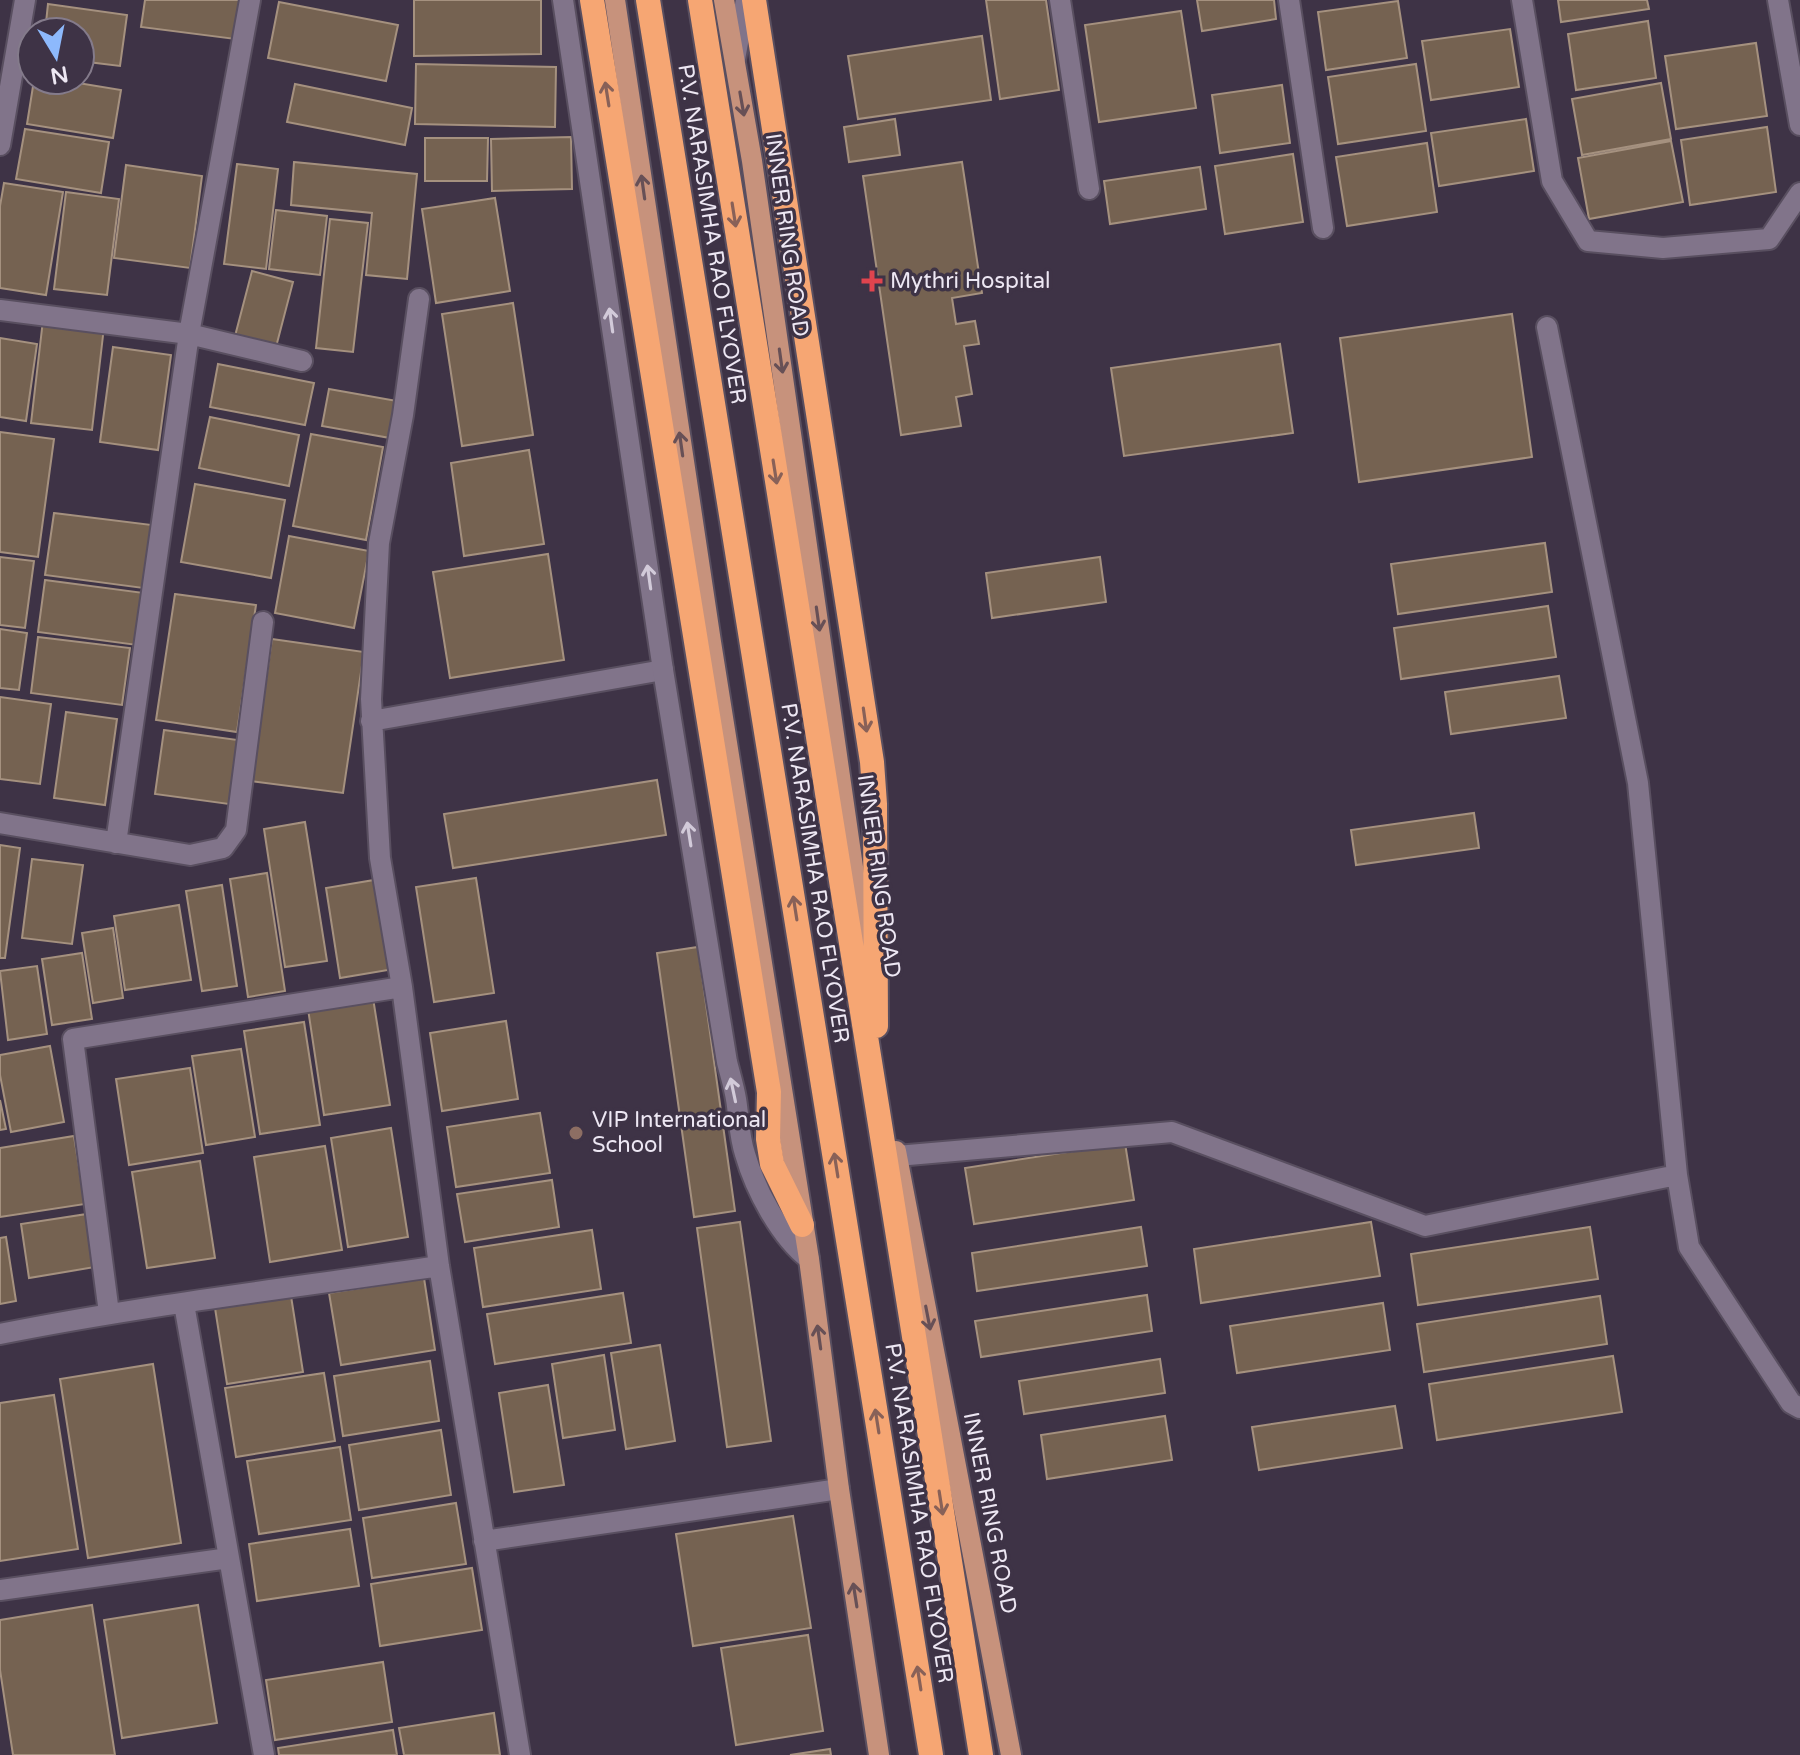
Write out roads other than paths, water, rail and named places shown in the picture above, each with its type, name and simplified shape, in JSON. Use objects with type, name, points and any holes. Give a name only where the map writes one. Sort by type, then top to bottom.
[{"type":"highway","points":[[592,0],[769,1092],[768,1139],[772,1164],[802,1225]]},
{"type":"highway","name":"P.V. NARASIMHA RAO FLYOVER","points":[[648,0],[931,1755]]},
{"type":"highway","name":"P.V. NARASIMHA RAO FLYOVER","points":[[700,0],[981,1755]]},
{"type":"highway","points":[[754,0],[874,783],[876,1028]]},
{"type":"main road","points":[[615,0],[708,626],[809,1259],[839,1489],[879,1755]]},
{"type":"main road","name":"INNER RING ROAD","points":[[724,0],[752,161],[876,1028],[897,1156],[1011,1755]]},
{"type":"street","points":[[0,145],[25,0]]},
{"type":"street","points":[[116,843],[189,334],[250,0]]},
{"type":"street","points":[[563,0],[663,670],[724,1047],[745,1156],[776,1223],[795,1248],[809,1259]]},
{"type":"street","points":[[735,61],[746,0]]},
{"type":"street","points":[[1060,0],[1089,189]]},
{"type":"street","points":[[1289,0],[1323,228]]},
{"type":"street","points":[[1522,0],[1552,181],[1588,241],[1663,248],[1769,239],[1800,193]]},
{"type":"street","points":[[1778,0],[1797,82],[1800,125]]},
{"type":"street","points":[[419,299],[403,415],[379,543],[371,721],[380,858],[402,987],[439,1266],[520,1755]]},
{"type":"street","points":[[0,310],[189,334],[302,361]]},
{"type":"street","points":[[1547,327],[1638,783],[1677,1175],[1689,1247],[1791,1403],[1800,1408]]},
{"type":"street","points":[[0,823],[190,855],[223,848],[236,830],[263,622]]},
{"type":"street","points":[[371,721],[663,670]]},
{"type":"street","points":[[109,1313],[73,1039],[402,987]]},
{"type":"street","points":[[897,1156],[1172,1132],[1425,1226],[1677,1175]]},
{"type":"street","points":[[0,1334],[109,1313],[439,1266]]},
{"type":"street","points":[[184,1304],[264,1755]]},
{"type":"street","points":[[484,1541],[839,1489]]},
{"type":"street","points":[[0,1590],[229,1558]]},
{"type":"place","name":"Mythri Hospital","points":[[872,281]]},
{"type":"place","name":"VIP International School","points":[[576,1133]]}]
